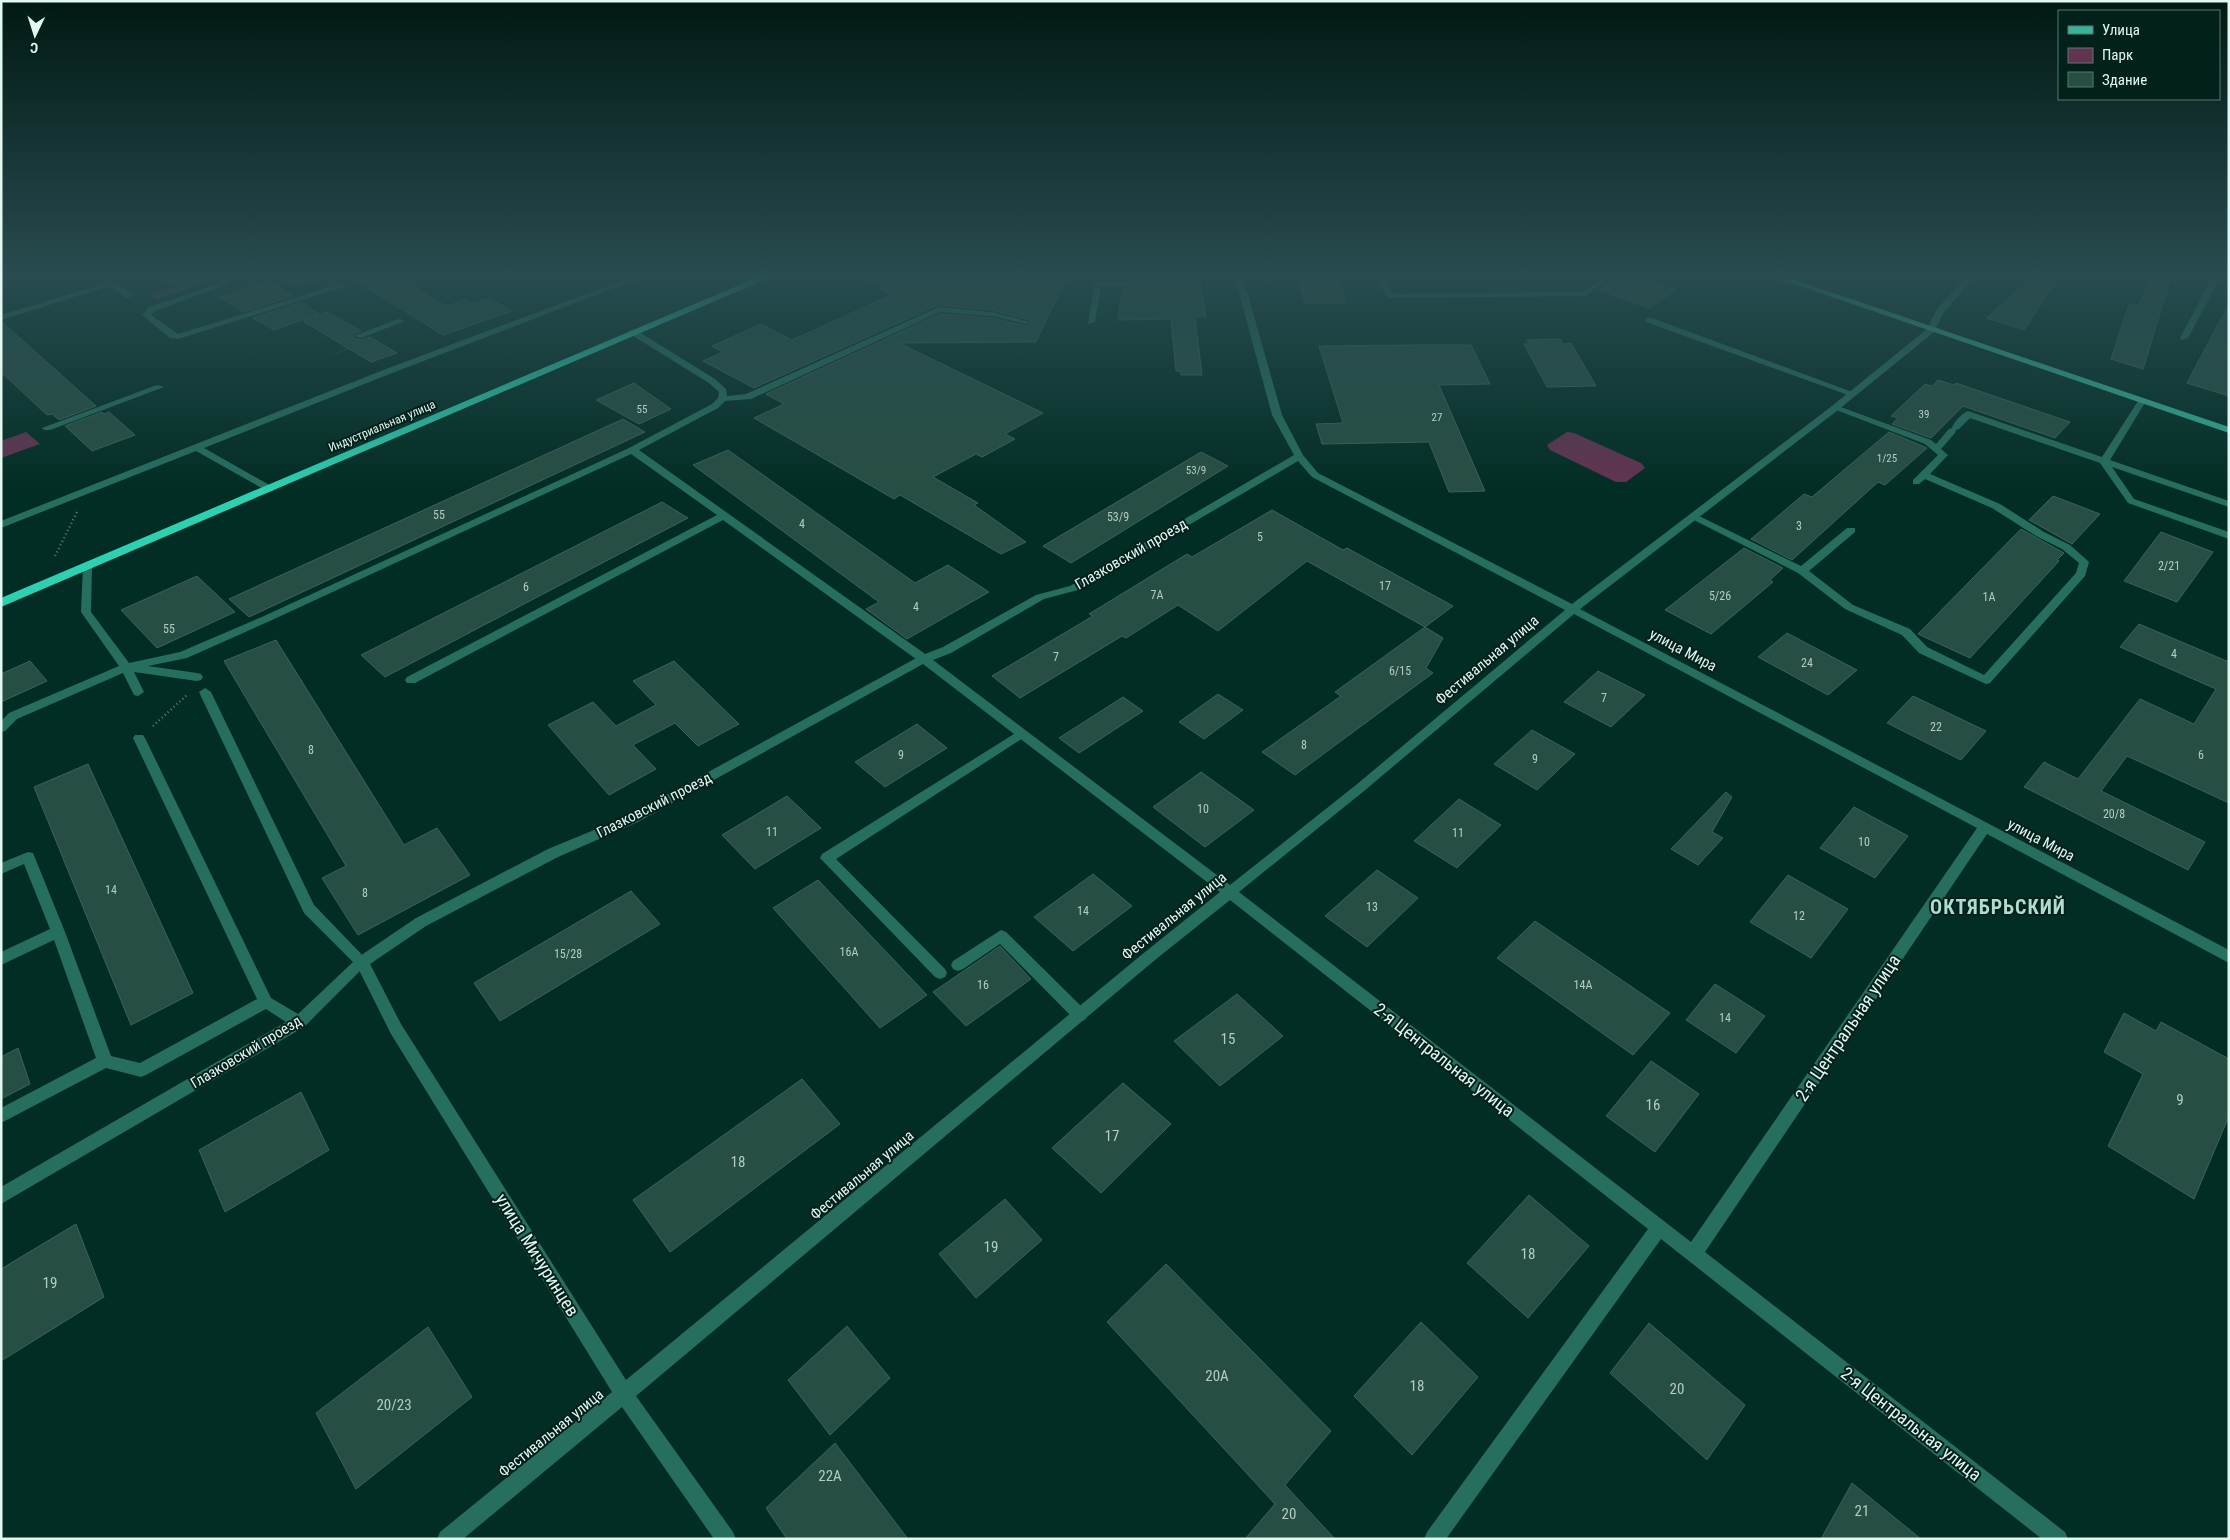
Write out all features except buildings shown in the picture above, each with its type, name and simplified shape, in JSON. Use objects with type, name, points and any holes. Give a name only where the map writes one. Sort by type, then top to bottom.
[{"type":"highway","name":"Индустриальная улица","points":[[1,603],[601,346]]},
{"type":"main road","points":[[1978,346],[2229,430]]},
{"type":"street","points":[[1,525],[456,346]]},
{"type":"street","points":[[655,346],[712,381],[724,391],[722,400]]},
{"type":"street","points":[[1,728],[13,716],[126,667],[192,651],[632,450],[715,406],[722,400],[748,397],[860,346]]},
{"type":"street","name":"улица Мира","points":[[1258,346],[1277,415],[1298,456],[1315,475],[1573,609],[2229,957]]},
{"type":"street","points":[[1721,346],[1851,393]]},
{"type":"street","name":"Фестивальная улица","points":[[446,1539],[624,1394],[1080,1014],[1360,788],[1573,609],[1835,408],[1911,346]]},
{"type":"street","points":[[47,428],[160,387]]},
{"type":"street","points":[[2104,462],[2142,401]]},
{"type":"street","points":[[1693,517],[1802,571],[1849,607],[1906,632],[1922,650],[1986,680],[2082,574],[2084,562],[2066,547],[2040,534],[1996,506],[1920,478],[1943,456],[1928,442],[1835,408]]},
{"type":"street","points":[[1936,449],[1968,414],[2229,504]]},
{"type":"street","points":[[197,448],[270,489]]},
{"type":"street","name":"2-я Центральная улица","points":[[632,450],[924,660],[1019,735],[1067,767],[2058,1539]]},
{"type":"street","name":"Глазковский проезд","points":[[1,1196],[299,1022],[362,962],[421,922],[553,853],[633,819],[924,660],[947,650],[1040,597],[1074,588],[1298,456]]},
{"type":"street","points":[[2104,462],[2131,501],[2229,536]]},
{"type":"street","points":[[411,680],[725,516]]},
{"type":"street","points":[[1802,571],[1851,530]]},
{"type":"street","points":[[87,567],[86,612],[126,667],[138,692]]},
{"type":"street","points":[[126,667],[198,677]]},
{"type":"street","name":"улица Мичуринцев","points":[[200,690],[309,909],[362,962],[396,1028],[624,1394],[726,1539]]},
{"type":"street","points":[[940,972],[827,858],[1019,735]]},
{"type":"street","points":[[139,738],[266,1002],[299,1022]]},
{"type":"street","name":"2-я Центральная улица","points":[[1693,1254],[1986,827]]},
{"type":"street","points":[[1,869],[28,857],[58,932],[105,1061]]},
{"type":"street","points":[[1,959],[58,932]]},
{"type":"street","points":[[958,965],[1001,936],[1080,1014]]},
{"type":"street","points":[[1,1116],[105,1061],[141,1070],[266,1002]]},
{"type":"street","points":[[1434,1539],[1659,1228]]},
{"type":"path","points":[[55,556],[87,491]]},
{"type":"path","points":[[139,738],[200,690]]},
{"type":"green space","points":[[26,432],[40,444],[1,458],[1,441]]},
{"type":"green space","points":[[1567,432],[1574,433],[1641,463],[1645,468],[1626,482],[1616,482],[1550,450],[1547,445]]},
{"type":"district","name":"ОКТЯБРЬСКИЙ","points":[[1998,907]]}]
